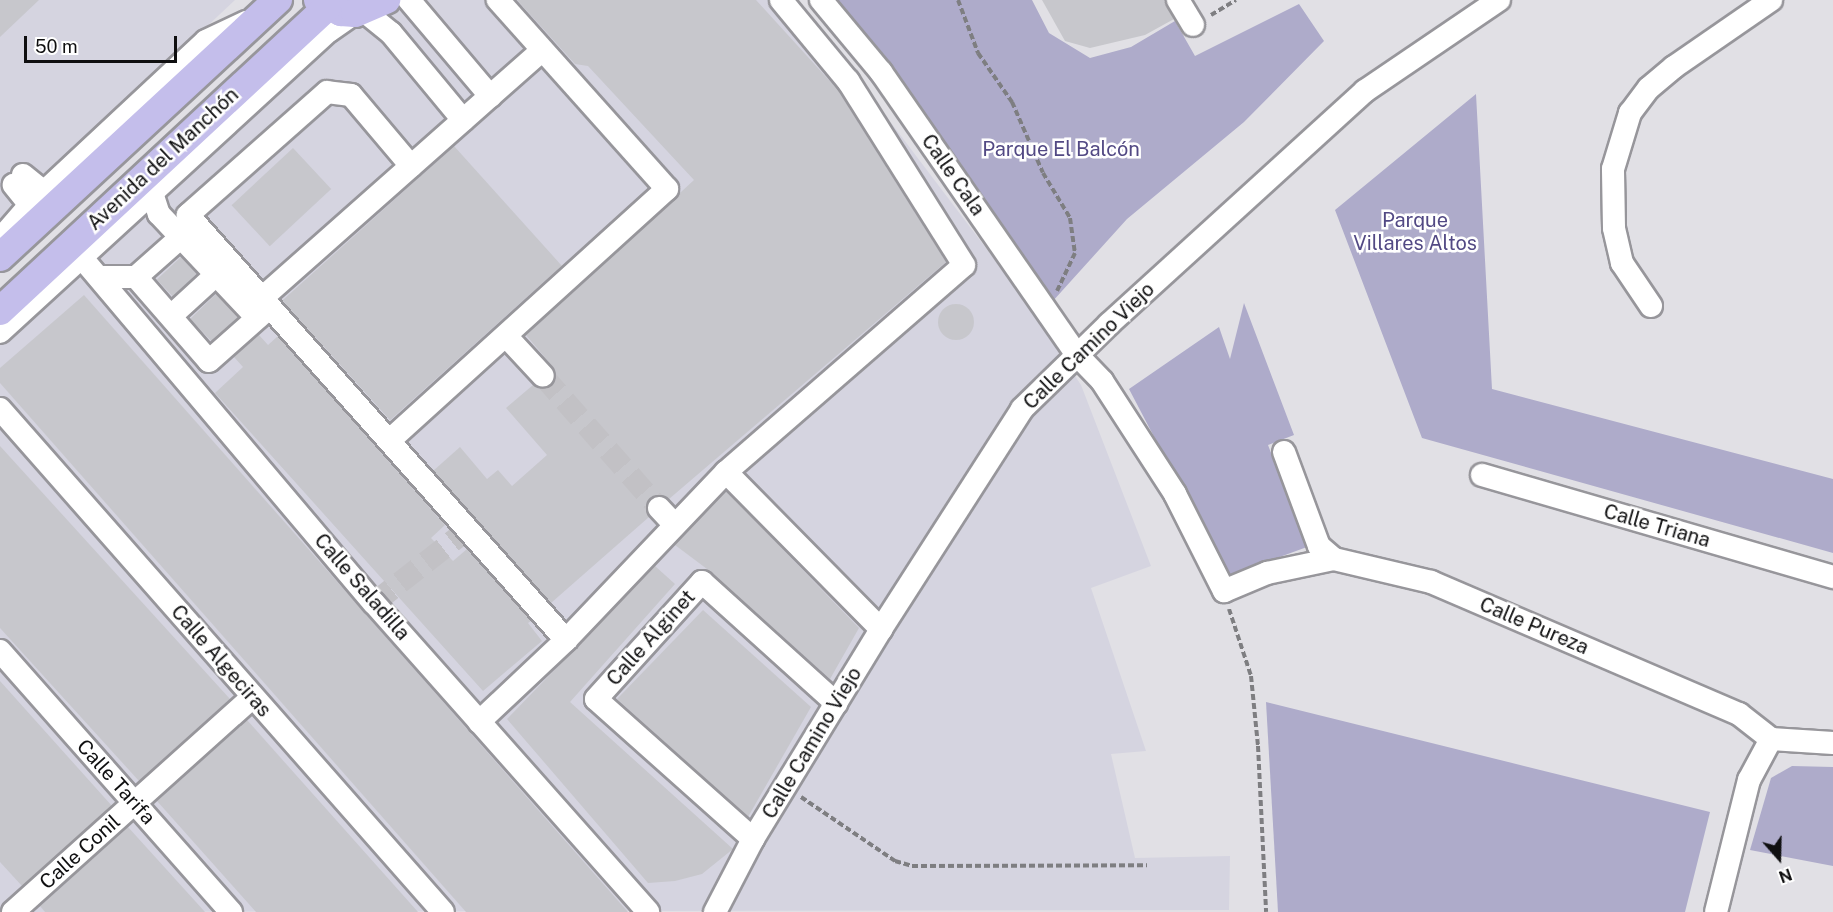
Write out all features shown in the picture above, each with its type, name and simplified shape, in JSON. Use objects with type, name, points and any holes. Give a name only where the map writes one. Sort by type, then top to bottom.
[{"type":"main road","points":[[323,3],[369,8]]},
{"type":"main road","name":"Avenida del Manchón","points":[[0,311],[77,251],[323,3]]},
{"type":"main road","name":"Avenida del Manchón","points":[[0,257],[270,8]]},
{"type":"street","points":[[410,0],[490,96]]},
{"type":"street","points":[[390,440],[667,189],[498,0]]},
{"type":"street","points":[[479,722],[566,639],[726,472],[964,266],[848,81],[781,0]]},
{"type":"street","name":"Calle Cala","points":[[821,0],[881,72],[1077,355],[1102,381],[1175,494],[1224,591]]},
{"type":"street","points":[[1178,0],[1193,25]]},
{"type":"street","name":"Calle Camino Viejo","points":[[715,912],[753,839],[881,629],[1022,409],[1077,355],[1365,91],[1499,0]]},
{"type":"street","points":[[1651,306],[1622,263],[1614,228],[1613,169],[1630,113],[1650,88],[1674,67],[1771,0]]},
{"type":"street","points":[[0,238],[30,206],[19,180],[44,192],[206,41],[270,8]]},
{"type":"street","points":[[0,332],[77,251],[152,193],[329,31],[369,8],[463,120]]},
{"type":"street","points":[[99,276],[136,277],[209,361],[411,166],[542,50]]},
{"type":"street","points":[[136,277],[180,227],[327,92],[351,95],[411,166]]},
{"type":"street","points":[[152,193],[159,214],[180,227],[263,308],[390,440],[566,639]]},
{"type":"street","points":[[180,227],[217,274],[263,308]]},
{"type":"street","name":"Calle Saladilla","points":[[77,251],[479,722],[648,912]]},
{"type":"street","points":[[171,316],[217,274]]},
{"type":"street","points":[[506,336],[543,376]]},
{"type":"street","name":"Calle Algeciras","points":[[0,409],[443,912]]},
{"type":"street","points":[[1284,452],[1319,546],[1334,559]]},
{"type":"street","points":[[726,472],[881,629]]},
{"type":"street","name":"Calle Triana","points":[[1482,475],[1833,577]]},
{"type":"street","points":[[659,508],[675,525]]},
{"type":"street","name":"Calle Pureza","points":[[1224,591],[1267,573],[1334,559],[1431,582],[1739,714],[1771,740]]},
{"type":"street","name":"Calle Alginet","points":[[753,839],[596,699],[702,582],[836,703]]},
{"type":"street","name":"Calle Tarifa","points":[[0,651],[231,912]]},
{"type":"street","name":"Calle Conil","points":[[10,908],[135,803],[253,697]]},
{"type":"street","points":[[1716,912],[1749,780],[1771,740],[1833,743]]},
{"type":"path","points":[[958,0],[978,53],[1012,102],[1043,173],[1070,218],[1075,253],[1053,302]]},
{"type":"path","points":[[1193,25],[1236,0]]},
{"type":"path","points":[[1224,591],[1251,676],[1258,746],[1266,912]]},
{"type":"path","points":[[785,787],[895,861],[912,866],[1147,865]]},
{"type":"shaded area","points":[[0,0],[235,0],[0,221]]},
{"type":"shaded area","points":[[355,0],[798,0],[1020,293],[1081,385],[1151,566],[1091,588],[1146,751],[1111,754],[1135,858],[1230,856],[1229,910],[0,912],[0,325]]},
{"type":"green space","name":"Parque El Balcón","points":[[832,0],[1032,0],[1049,33],[1090,58],[1131,47],[1175,21],[1195,56],[1299,4],[1324,41],[1244,122],[1127,219],[1052,302]]},
{"type":"green space","name":"Parque Villares Altos","points":[[1476,94],[1492,389],[1833,479],[1833,553],[1422,438],[1335,210]]},
{"type":"green space","points":[[1244,303],[1294,435],[1268,445],[1307,547],[1227,576],[1129,389],[1219,327],[1230,359]]},
{"type":"green space","points":[[1266,702],[1710,812],[1685,912],[1278,912]]},
{"type":"green space","points":[[1792,766],[1833,767],[1833,866],[1750,850],[1771,778]]},
{"type":"building","points":[[0,0],[39,0],[0,37]]},
{"type":"building","points":[[517,0],[756,0],[837,89],[946,262],[669,499],[662,495],[650,498],[646,505],[649,517],[551,603],[433,471],[460,447],[487,479],[498,470],[512,486],[547,455],[506,408],[533,385],[547,389],[556,379],[553,367],[526,335],[694,180],[588,66],[575,64]]},
{"type":"building","points":[[1042,0],[1165,0],[1174,19],[1145,35],[1090,48],[1065,41]]},
{"type":"building","points":[[454,146],[562,266],[390,420],[282,301]]},
{"type":"building","points":[[293,148],[331,189],[270,246],[232,205]]},
{"type":"building","points":[[181,257],[197,274],[173,296],[157,280]]},
{"type":"building","points":[[216,294],[238,317],[212,342],[190,319]]},
{"type":"building","points":[[84,295],[628,912],[466,912],[0,383],[0,368]]},
{"type":"building","points":[[956,304],[969,309],[974,322],[969,335],[956,340],[943,335],[938,322],[943,309]]},
{"type":"building","points":[[259,335],[268,345],[278,336],[445,525],[431,538],[453,561],[467,549],[531,621],[528,623],[542,641],[483,691],[215,393],[243,367],[234,357]]},
{"type":"building","points":[[0,446],[230,699],[139,781],[0,628]]},
{"type":"building","points":[[726,491],[859,628],[830,679],[711,572],[675,545]]},
{"type":"building","points":[[655,566],[675,584],[570,702],[733,849],[702,874],[675,881],[648,883],[507,719]]},
{"type":"building","points":[[703,610],[811,707],[748,817],[617,699]]},
{"type":"building","points":[[0,681],[112,806],[22,886],[0,862]]},
{"type":"building","points":[[247,720],[418,912],[256,912],[157,801]]},
{"type":"building","points":[[128,827],[205,912],[45,912],[40,906]]},
{"type":"tunnel","points":[[543,376],[659,508]]},
{"type":"tunnel","points":[[374,603],[468,529]]}]
